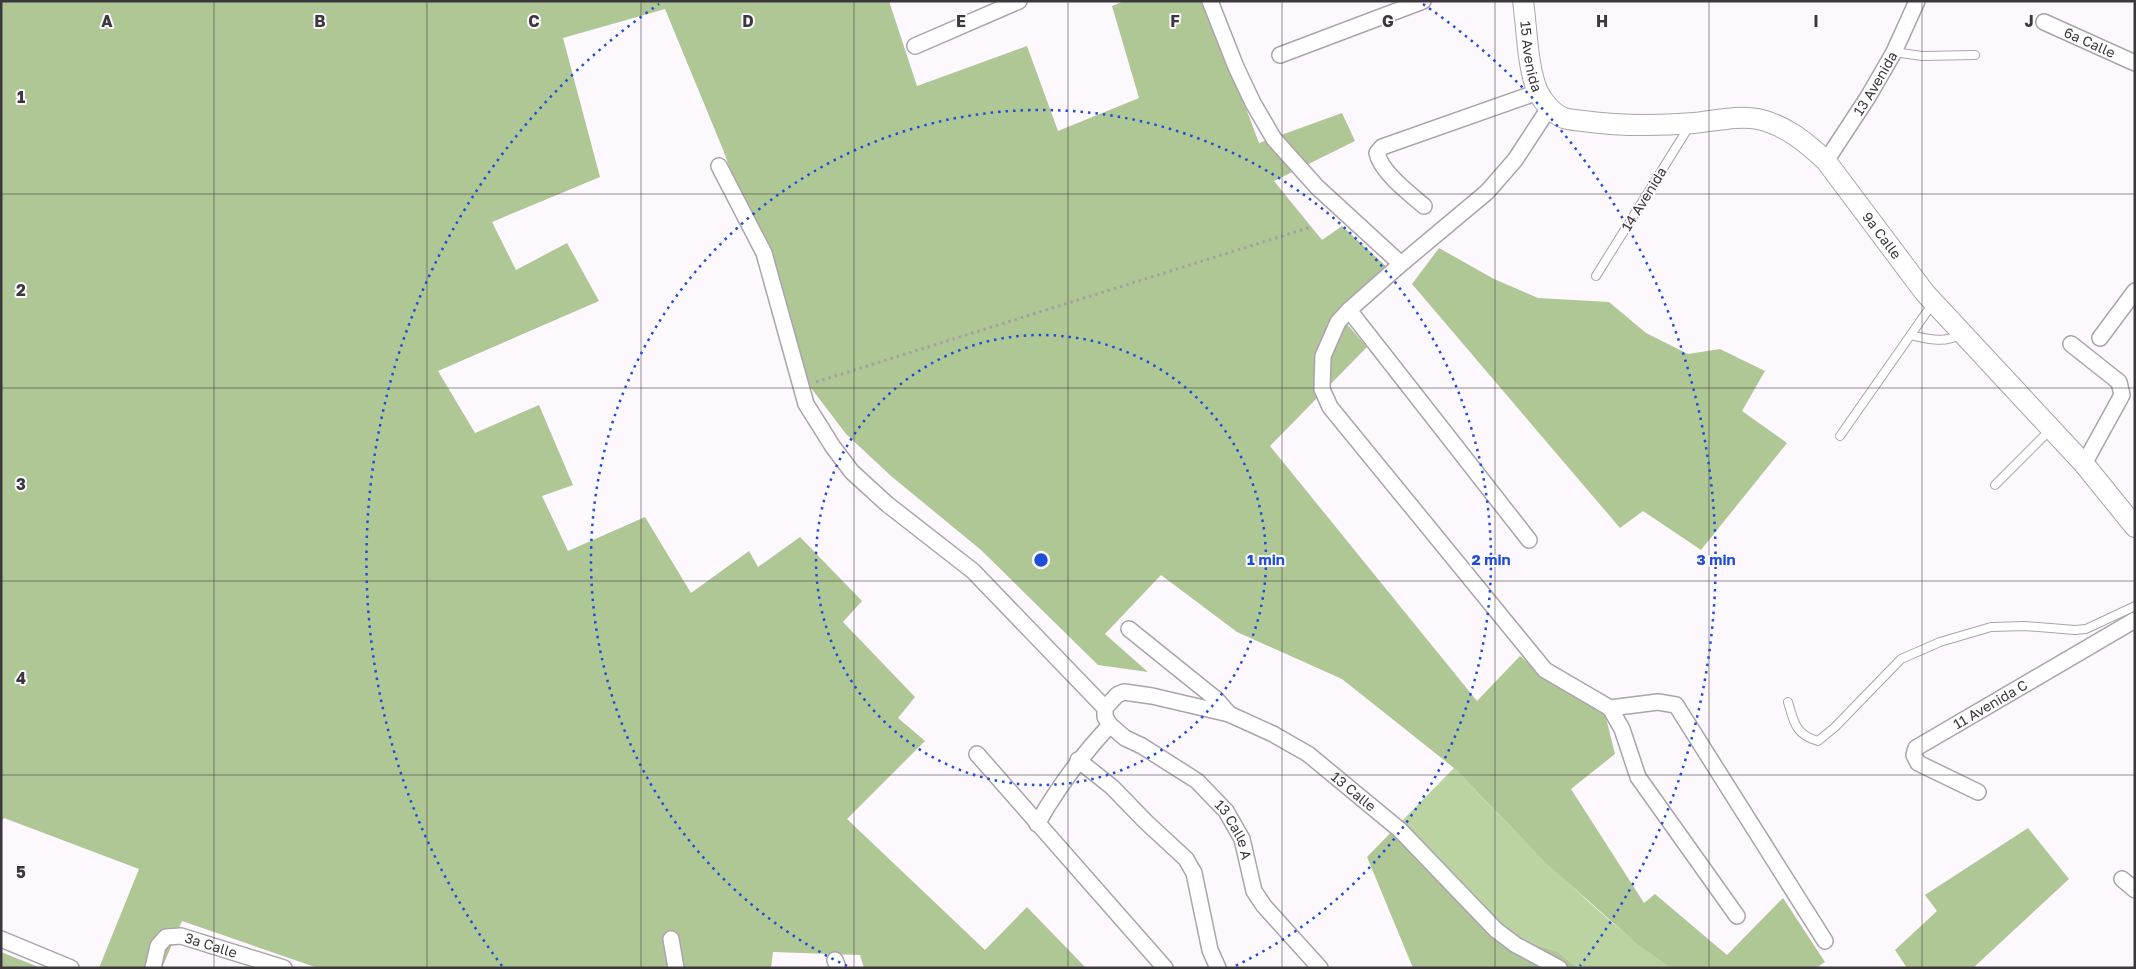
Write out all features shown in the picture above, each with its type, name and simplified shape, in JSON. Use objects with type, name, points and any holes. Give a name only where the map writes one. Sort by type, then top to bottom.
[{"type":"street","points":[[915,46],[1019,1]]},
{"type":"street","points":[[1210,1],[1236,68],[1274,140],[1317,186],[1401,264]]},
{"type":"street","points":[[1280,55],[1423,1]]},
{"type":"street","name":"15 Avenida","points":[[1523,1],[1532,67],[1543,100]]},
{"type":"street","name":"13 Avenida","points":[[1826,161],[1868,97],[1894,52],[1917,1]]},
{"type":"street","name":"6a Calle","points":[[2044,22],[2135,63]]},
{"type":"street","points":[[1543,100],[1515,160],[1487,192],[1401,264],[1338,322],[1323,356],[1322,389],[1330,407],[1545,670],[1610,708],[1622,729],[1638,777],[1737,916]]},
{"type":"street","points":[[1424,206],[1378,162],[1376,153],[1382,147],[1543,100]]},
{"type":"street","name":"9a Calle","points":[[1543,100],[1565,118],[1596,123],[1692,123],[1730,118],[1757,119],[1781,126],[1808,144],[1826,161],[1934,303],[2084,464],[2135,527]]},
{"type":"street","points":[[719,166],[764,253],[806,404],[833,447],[852,472],[887,504],[973,571],[1108,705],[1105,717],[1110,725],[1078,760],[1052,798],[1038,824]]},
{"type":"street","points":[[2100,338],[2135,291]]},
{"type":"street","points":[[1349,310],[1529,540]]},
{"type":"street","points":[[2072,344],[2119,382],[2122,395],[2084,464]]},
{"type":"street","name":"11 Avenida C","points":[[1978,792],[1918,763],[1914,755],[1916,748],[2135,620]]},
{"type":"street","points":[[1129,629],[1216,699],[1229,714]]},
{"type":"street","name":"13 Calle","points":[[1108,705],[1116,695],[1124,692],[1152,696],[1229,714],[1273,734],[1308,754],[1400,830],[1496,930],[1516,946],[1559,968]]},
{"type":"street","points":[[1610,708],[1658,702],[1676,704],[1825,941]]},
{"type":"street","name":"13 Calle A","points":[[1110,725],[1125,738],[1142,746],[1197,781],[1226,811],[1242,839],[1254,891],[1264,906],[1320,968]]},
{"type":"street","points":[[977,754],[1166,968]]},
{"type":"street","points":[[1078,760],[1112,787],[1186,859],[1194,873],[1210,950],[1218,968]]},
{"type":"street","points":[[2122,879],[2135,890]]},
{"type":"street","name":"3a Calle","points":[[153,968],[158,946],[166,937],[181,936],[284,968]]},
{"type":"street","points":[[1,939],[71,968]]},
{"type":"street","points":[[671,939],[676,968]]},
{"type":"lane","points":[[1894,52],[1922,56],[1975,55]]},
{"type":"lane","name":"14 Avenida","points":[[1596,276],[1692,123]]},
{"type":"lane","points":[[1840,436],[1934,303]]},
{"type":"lane","points":[[1911,335],[1930,339],[1952,340],[1962,334]]},
{"type":"lane","points":[[1995,484],[2051,428]]},
{"type":"lane","points":[[1788,702],[1793,721],[1805,738],[1818,741],[1835,727],[1901,659],[1940,642],[1991,627],[2025,626],[2075,630],[2086,629],[2135,606]]},
{"type":"path","points":[[801,386],[1311,227]]},
{"type":"green space","points":[[1,1],[889,1],[917,86],[1027,46],[1058,131],[1139,98],[1112,6],[1124,1],[1206,1],[1259,143],[1342,113],[1355,141],[1274,181],[1322,240],[1342,226],[1388,268],[1338,314],[1367,347],[1270,446],[1477,701],[1520,656],[1568,693],[1605,714],[1615,754],[1571,789],[1644,903],[1655,894],[1727,955],[1783,898],[1825,962],[1816,968],[1670,968],[1636,943],[1548,865],[1454,768],[1342,679],[1237,632],[1161,575],[1105,634],[1148,672],[1098,665],[981,550],[891,476],[846,434],[805,380],[724,152],[665,9],[563,38],[600,177],[492,222],[516,270],[567,243],[599,301],[438,371],[475,433],[539,405],[573,485],[542,496],[568,551],[645,517],[691,593],[749,551],[758,567],[800,537],[862,601],[843,622],[915,697],[898,718],[925,741],[847,819],[985,950],[1027,907],[1086,968],[864,968],[860,955],[773,952],[771,968],[318,968],[182,921],[162,968],[99,968],[139,869],[4,818],[1,822]]},
{"type":"green space","points":[[1439,248],[1494,279],[1538,298],[1609,302],[1646,333],[1688,354],[1720,349],[1765,371],[1742,411],[1787,443],[1701,550],[1643,511],[1620,528],[1412,284]]},
{"type":"green space","points":[[1454,768],[1584,898],[1612,923],[1670,968],[1578,968],[1557,951],[1511,937],[1400,823]]},
{"type":"green space","points":[[1400,823],[1511,937],[1557,951],[1578,968],[1413,968],[1367,857]]},
{"type":"green space","points":[[2028,828],[2069,879],[1973,968],[1907,968],[1895,950],[1937,911],[1925,895]]},
{"type":"green space","points":[[1,952],[41,968],[1,968]]}]
